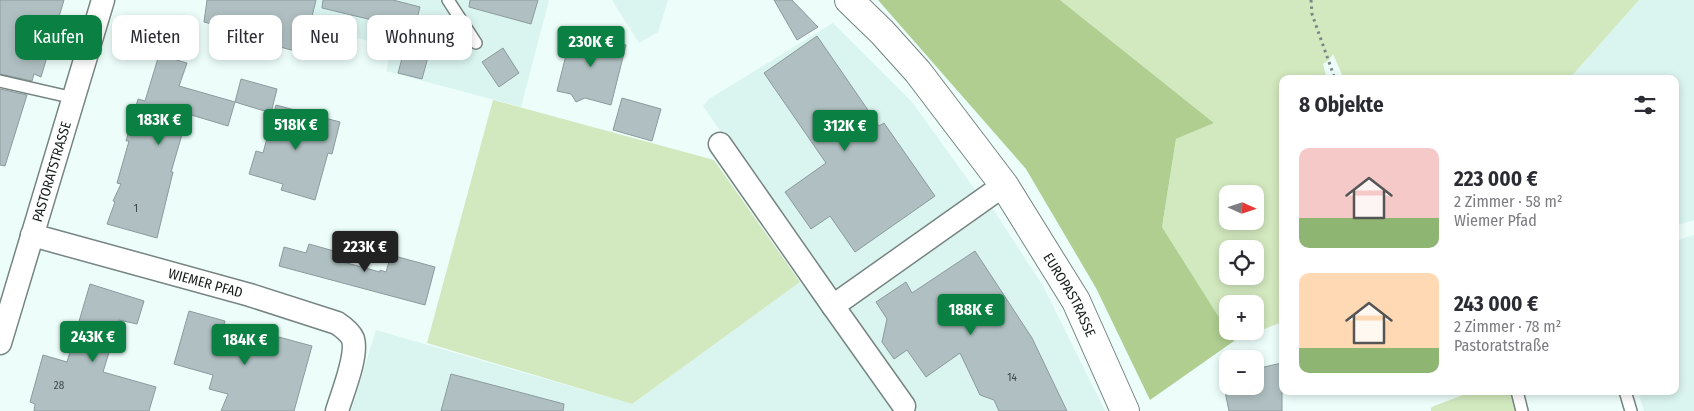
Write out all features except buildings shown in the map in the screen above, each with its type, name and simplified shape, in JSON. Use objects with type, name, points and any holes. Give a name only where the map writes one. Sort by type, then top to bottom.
[{"type":"street","name":"PASTORATSTRASSE","points":[[1,339],[103,0]]},
{"type":"street","name":"EUROPASTRASSE","points":[[849,0],[882,32],[918,72],[1004,185],[1076,301],[1125,411]]},
{"type":"street","points":[[720,144],[904,406]]},
{"type":"street","points":[[833,306],[1004,185]]},
{"type":"street","name":"WIEMER PFAD","points":[[32,235],[250,295],[337,323],[347,330],[353,338],[354,346],[353,358],[337,411]]},
{"type":"lane","points":[[448,0],[476,43]]},
{"type":"lane","points":[[0,81],[74,98]]},
{"type":"lane","points":[[1518,395],[1522,411]]},
{"type":"lane","points":[[1626,395],[1631,411]]},
{"type":"path","points":[[1311,0],[1312,14],[1334,75]]},
{"type":"shaded area","points":[[206,0],[549,0],[521,107],[386,71],[389,60],[472,60],[472,15],[367,15],[367,41],[357,38],[357,15],[292,15],[292,22],[282,19],[282,15],[265,15]]},
{"type":"shaded area","points":[[612,0],[668,0],[658,32],[639,43]]},
{"type":"shaded area","points":[[1639,0],[1694,0],[1694,220],[1679,225],[1679,75],[1573,75]]},
{"type":"shaded area","points":[[833,23],[912,102],[976,191],[834,294],[703,106],[709,99]]},
{"type":"shaded area","points":[[991,206],[1043,286],[1105,411],[351,411],[376,330],[632,404],[800,282],[828,317]]},
{"type":"shaded area","points":[[1694,235],[1694,411],[1644,411],[1639,395],[1679,395],[1679,240]]},
{"type":"green space","points":[[878,0],[1060,0],[1214,123],[1176,139],[1162,227],[1219,317],[1219,340],[1234,341],[1150,400],[1096,288],[1026,169]]},
{"type":"green space","points":[[1060,0],[1639,0],[1573,75],[1342,75],[1333,54],[1323,64],[1326,75],[1279,75],[1279,323],[1264,329],[1264,295],[1219,295],[1219,317],[1162,227],[1176,139],[1214,123]]},
{"type":"green space","points":[[493,100],[714,160],[800,282],[632,404],[427,343]]},
{"type":"green space","points":[[1463,395],[1511,395],[1516,411],[1431,411],[1431,408]]}]
